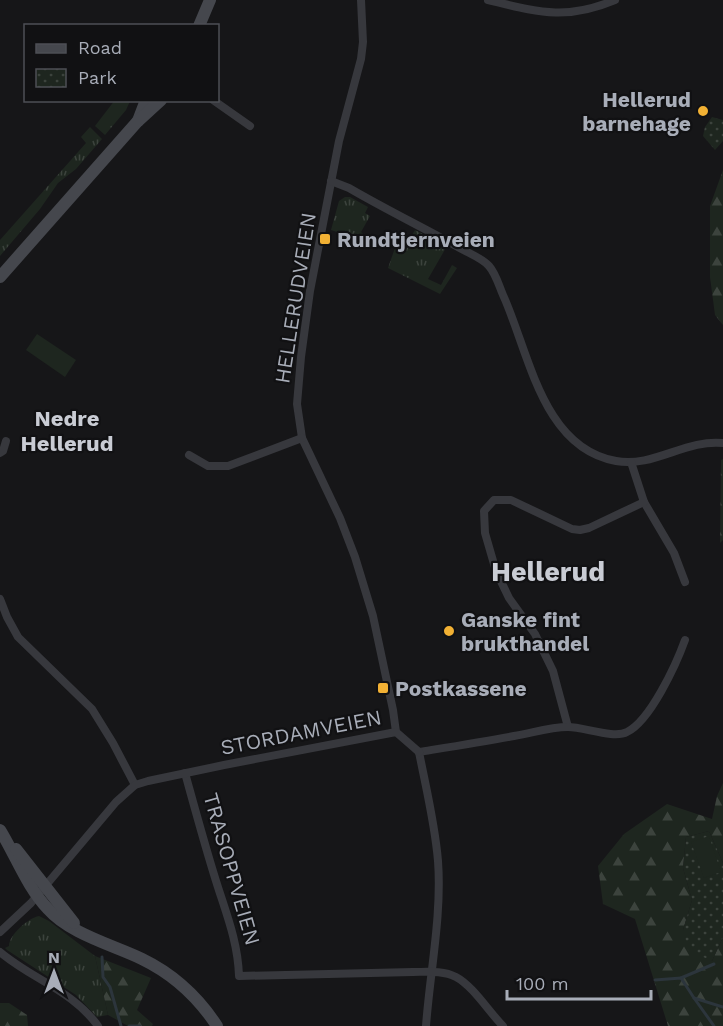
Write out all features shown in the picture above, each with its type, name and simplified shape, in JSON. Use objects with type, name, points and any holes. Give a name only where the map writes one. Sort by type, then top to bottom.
[{"type":"main road","points":[[200,24],[210,0]]},
{"type":"main road","points":[[137,122],[145,102]]},
{"type":"main road","points":[[0,277],[137,122],[159,102]]},
{"type":"main road","points":[[1,832],[21,870],[78,930],[164,971],[194,996],[217,1026]]},
{"type":"street","name":"HELLERUDVEIEN","points":[[361,0],[363,42],[361,59],[339,141],[310,291],[297,398],[302,438],[352,547],[373,616],[396,732]]},
{"type":"street","points":[[488,0],[521,9],[559,14],[588,10],[615,0]]},
{"type":"street","points":[[216,102],[250,126]]},
{"type":"street","points":[[331,182],[350,188],[489,266],[506,302],[538,389],[558,426],[590,452],[615,461],[631,462],[696,445],[723,443]]},
{"type":"street","points":[[189,455],[208,466],[228,466],[302,438]]},
{"type":"street","points":[[0,453],[6,441]]},
{"type":"street","points":[[631,462],[644,502],[674,553],[685,582]]},
{"type":"street","points":[[567,727],[553,671],[535,634],[509,598],[496,571],[485,533],[484,511],[494,500],[511,500],[572,529],[580,530],[644,502]]},
{"type":"street","points":[[0,599],[18,637],[92,709],[135,785]]},
{"type":"street","points":[[426,1026],[437,904],[438,861],[419,752],[567,727],[622,734],[642,720],[661,690],[686,640]]},
{"type":"street","name":"STORDAMVEIEN","points":[[0,932],[41,891],[116,802],[135,785],[185,773],[396,732],[419,752]]},
{"type":"street","name":"TRASOPPVEIEN","points":[[185,773],[232,928],[239,976],[431,972]]},
{"type":"street","points":[[0,952],[67,995],[86,1011],[98,1026]]},
{"type":"street","points":[[431,972],[456,977],[503,1026]]},
{"type":"green space","points":[[113,102],[130,102],[126,110],[105,135],[95,126]]},
{"type":"green space","points":[[712,117],[723,120],[723,141],[715,150],[703,136],[705,127]]},
{"type":"green space","points":[[90,127],[102,139],[76,169],[58,183],[40,209],[0,256],[0,240],[86,143],[81,137]]},
{"type":"green space","points":[[723,170],[723,325],[715,315],[710,277],[710,206]]},
{"type":"green space","points":[[350,197],[368,207],[365,213],[370,216],[361,232],[371,241],[373,239],[382,244],[380,246],[331,230],[339,201]]},
{"type":"green space","points":[[415,230],[447,246],[428,279],[441,285],[452,265],[457,268],[440,294],[388,268],[396,245],[405,250]]},
{"type":"green space","points":[[37,334],[76,360],[65,377],[26,350]]},
{"type":"green space","points":[[723,459],[723,540],[720,543],[721,460]]},
{"type":"green space","points":[[723,783],[723,863],[709,831],[686,837],[683,868],[692,900],[683,930],[712,961],[723,937],[723,1026],[668,1026],[635,919],[603,904],[598,866],[624,834],[667,804],[712,819],[717,796]]},
{"type":"green space","points":[[709,831],[723,863],[723,937],[712,961],[688,950],[683,930],[692,900],[683,868],[686,837]]},
{"type":"green space","points":[[709,836],[721,872],[704,878],[691,842]]},
{"type":"green space","points":[[39,916],[95,956],[108,1015],[97,1017],[76,995],[5,948],[9,946],[12,937],[20,928]]},
{"type":"green space","points":[[95,956],[151,978],[137,1010],[153,1024],[152,1026],[128,1026],[108,1015]]},
{"type":"green space","points":[[0,1003],[9,1003],[27,1015],[28,1026],[0,1026]]},
{"type":"waterway","points":[[102,957],[103,977],[110,987],[121,1026]]},
{"type":"waterway","points":[[681,978],[714,964]]},
{"type":"waterway","points":[[655,980],[681,978],[694,998],[723,1007]]},
{"type":"waterway","points":[[694,998],[714,1026]]},
{"type":"waterway","points":[[129,1026],[140,1026]]},
{"type":"place","name":"Hellerud barnehage","points":[[703,111]]},
{"type":"place","name":"Rundtjernveien","points":[[325,239]]},
{"type":"place","name":"Ganske fint brukthandel","points":[[449,631]]},
{"type":"place","name":"Postkassene","points":[[383,688]]},
{"type":"district","name":"Nedre Hellerud","points":[[67,431]]},
{"type":"district","name":"Hellerud","points":[[548,572]]}]
